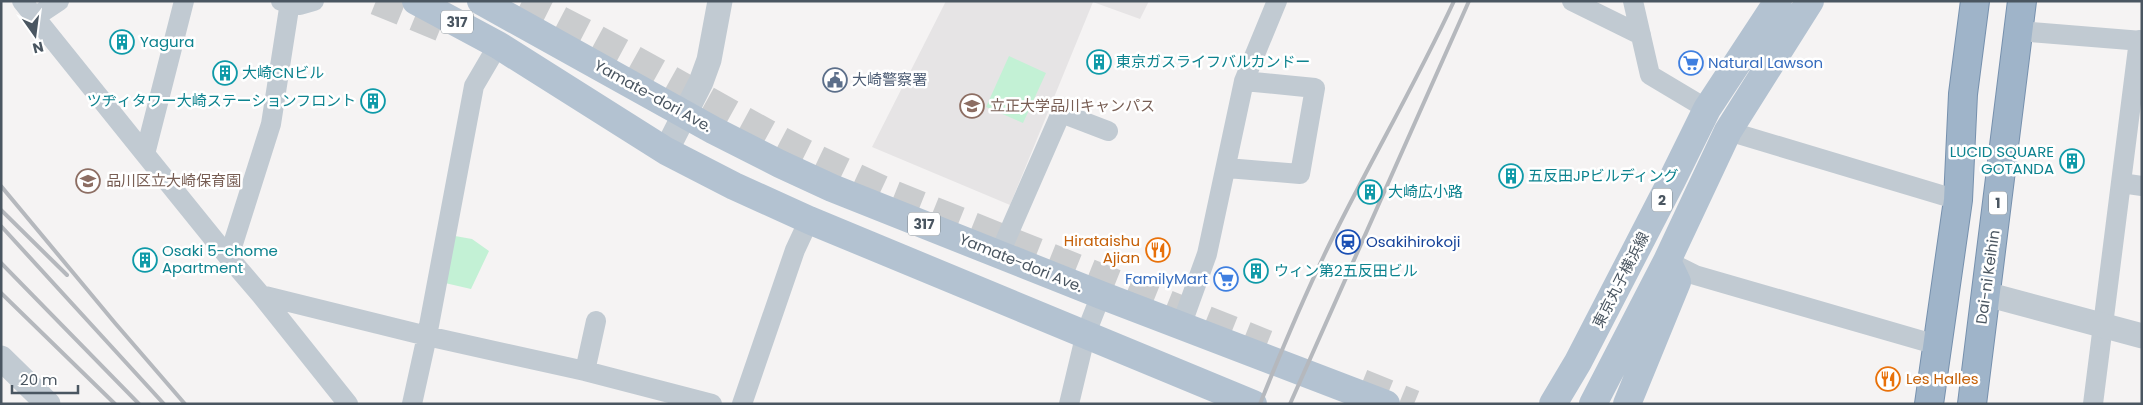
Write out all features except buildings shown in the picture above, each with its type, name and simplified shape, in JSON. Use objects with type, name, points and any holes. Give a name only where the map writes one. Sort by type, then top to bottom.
[{"type":"highway","points":[[1929,404],[1958,200],[1963,94],[1975,1]]},
{"type":"highway","name":"Dai-ni Keihin","points":[[1972,404],[2022,1]]},
{"type":"main road","name":"317","points":[[416,1],[498,45],[666,151],[734,186],[809,220],[1086,333],[1244,402]]},
{"type":"main road","name":"Yamate-dori Ave.","points":[[481,1],[685,115],[780,164],[832,188],[1101,295],[1386,404]]},
{"type":"main road","name":"東京丸子横浜線","points":[[1554,404],[1583,354],[1706,109],[1778,1]]},
{"type":"main road","name":"2","points":[[1593,404],[1667,261],[1728,130],[1810,1]]},
{"type":"main road","points":[[1628,404],[1677,282],[1667,261]]},
{"type":"street","points":[[22,1],[348,404]]},
{"type":"street","points":[[35,18],[59,1]]},
{"type":"street","points":[[146,154],[184,1]]},
{"type":"street","points":[[225,253],[232,247],[271,124],[285,2],[300,5],[314,1]]},
{"type":"street","points":[[666,151],[701,82],[708,60],[720,1]]},
{"type":"street","points":[[1181,326],[1207,254],[1227,168],[1244,81],[1277,1]]},
{"type":"street","points":[[1572,1],[1641,35]]},
{"type":"street","points":[[1633,1],[1650,75],[1706,109]]},
{"type":"street","points":[[2018,31],[2140,41],[2093,404]]},
{"type":"street","points":[[412,404],[427,336],[474,86],[498,45]]},
{"type":"street","points":[[1227,168],[1300,174],[1315,88],[1244,81]]},
{"type":"street","points":[[999,255],[1060,113],[1108,131]]},
{"type":"street","points":[[1728,130],[1747,138],[1958,200]]},
{"type":"street","points":[[2121,183],[2142,186]]},
{"type":"street","points":[[742,404],[795,250],[809,220]]},
{"type":"street","points":[[1667,261],[1695,275],[1937,345]]},
{"type":"street","points":[[1986,294],[2142,336]]},
{"type":"street","points":[[261,295],[427,336],[585,371],[712,404]]},
{"type":"street","points":[[1069,404],[1086,333],[1101,295]]},
{"type":"street","points":[[585,371],[596,320]]},
{"type":"street","points":[[1,358],[48,404]]},
{"type":"shaded area","name":"立正大学品川キャンパス","points":[[946,1],[1149,1],[1140,19],[1093,2],[1010,205],[872,147]]},
{"type":"green space","points":[[1009,56],[1046,73],[1023,123],[986,107]]},
{"type":"green space","points":[[455,236],[472,239],[489,251],[471,289],[445,283]]},
{"type":"tunnel","points":[[376,1],[447,30]]},
{"type":"tunnel","points":[[522,1],[615,49],[782,141],[890,193],[1267,344]]},
{"type":"tunnel","points":[[1362,383],[1414,404]]},
{"type":"railway","points":[[1260,404],[1321,261],[1454,1]]},
{"type":"railway","points":[[1290,404],[1469,1]]},
{"type":"railway","points":[[1,186],[185,404]]},
{"type":"railway","points":[[1,210],[67,275]]},
{"type":"railway","points":[[1,226],[164,404]]},
{"type":"railway","points":[[1,263],[139,404]]},
{"type":"railway","points":[[1,293],[115,404]]},
{"type":"place","name":"Yagura","points":[[122,42]]},
{"type":"place","name":"東京ガスライフバルカンドー","points":[[1099,62]]},
{"type":"place","name":"Natural Lawson","points":[[1691,63]]},
{"type":"place","name":"大崎CNビル","points":[[225,73]]},
{"type":"place","name":"大崎警察署","points":[[835,80]]},
{"type":"place","name":"ツヂィタワー大崎ステーションフロント","points":[[373,101]]},
{"type":"place","name":"立正大学品川キャンパス","points":[[972,106]]},
{"type":"place","name":"LUCID SQUARE GOTANDA","points":[[2072,161]]},
{"type":"place","name":"五反田JPビルディング","points":[[1511,176]]},
{"type":"place","name":"品川区立大崎保育園","points":[[88,181]]},
{"type":"place","name":"大崎広小路","points":[[1370,192]]},
{"type":"place","name":"Osakihirokoji","points":[[1348,242]]},
{"type":"place","name":"Hirataishu Ajian","points":[[1158,250]]},
{"type":"place","name":"Osaki 5-chome Apartment","points":[[145,260]]},
{"type":"place","name":"ウィン第2五反田ビル","points":[[1256,271]]},
{"type":"place","name":"FamilyMart","points":[[1226,279]]},
{"type":"place","name":"Les Halles","points":[[1888,379]]}]
